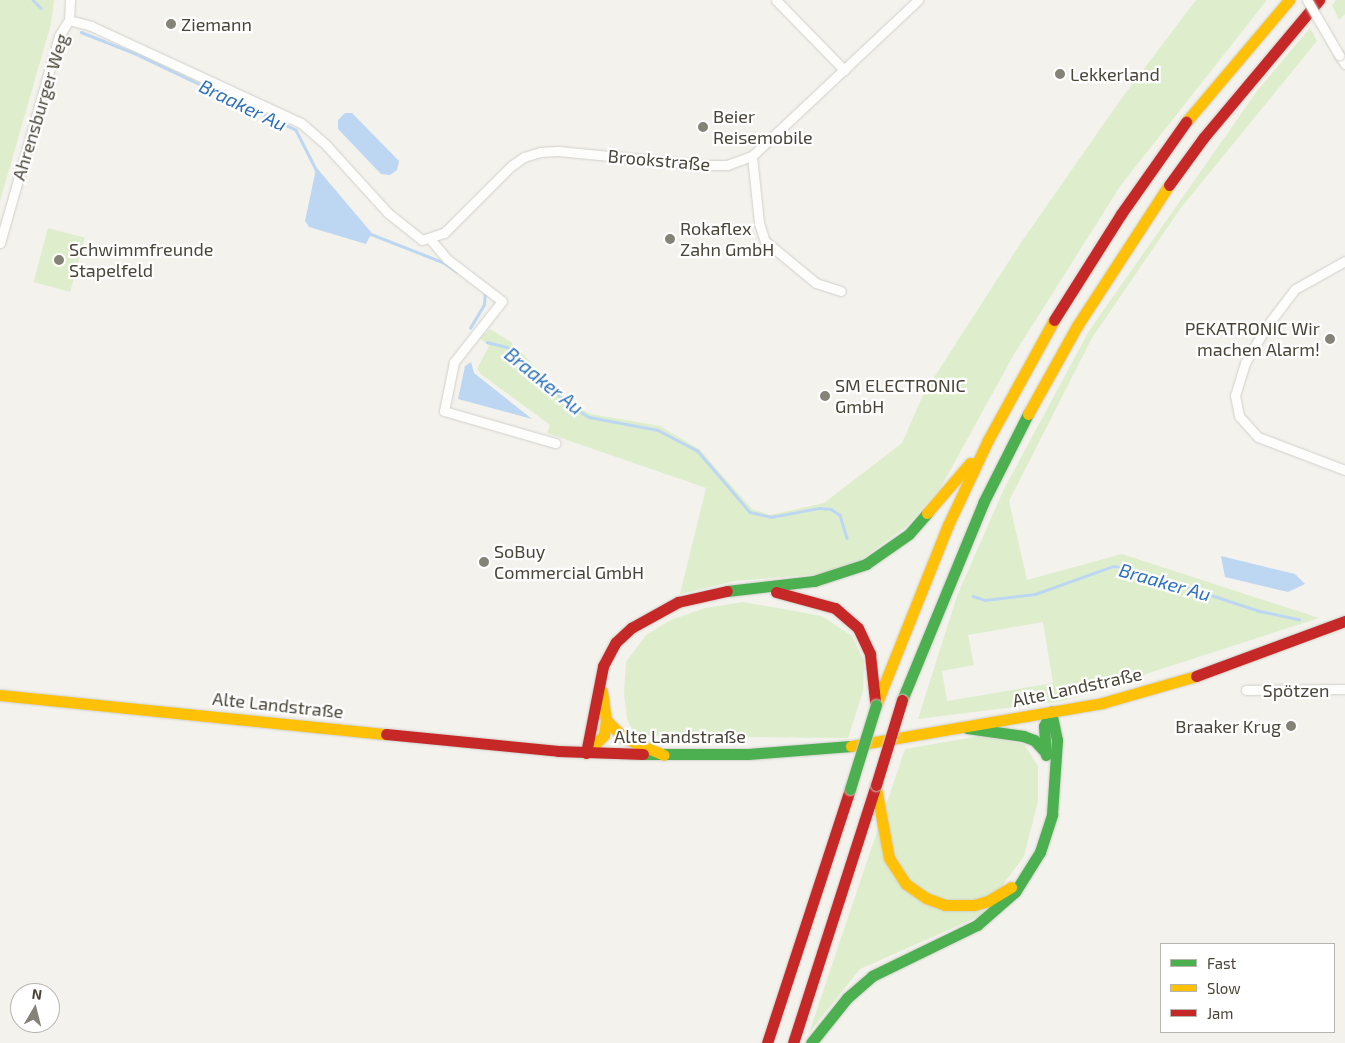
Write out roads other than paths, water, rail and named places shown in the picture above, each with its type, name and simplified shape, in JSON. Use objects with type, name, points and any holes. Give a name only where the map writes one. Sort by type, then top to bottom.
[{"type":"main road","points":[[767,1043],[876,706],[913,605],[988,440],[1056,316],[1121,214],[1192,114],[1289,0]]},
{"type":"main road","points":[[793,1043],[902,700],[935,614],[983,503],[1030,408],[1077,326],[1139,227],[1204,137],[1319,0]]},
{"type":"main road","points":[[586,753],[608,654],[631,628],[678,602],[734,589],[814,581],[866,564],[909,534],[988,440]]},
{"type":"main road","points":[[734,589],[790,594],[818,601],[847,617],[858,628],[870,654],[876,706]]},
{"type":"main road","name":"Alte Landstraße","points":[[0,695],[586,753],[664,755],[823,749],[967,728],[1102,703],[1187,679],[1345,621]]},
{"type":"main road","points":[[586,753],[601,741],[606,720],[601,679]]},
{"type":"main road","points":[[1051,712],[1044,726],[1045,752],[1055,781]]},
{"type":"main road","points":[[812,1043],[835,1010],[859,986],[889,966],[977,925],[1006,901],[1025,877],[1047,835],[1055,781],[1057,740],[1051,712]]},
{"type":"main road","points":[[606,720],[624,738],[664,755]]},
{"type":"main road","points":[[967,728],[1023,736],[1034,740],[1045,752]]},
{"type":"main road","points":[[876,785],[889,858],[906,884],[926,898],[945,905],[974,905],[1002,894],[1025,877]]},
{"type":"street","name":"Ahrensburger Weg","points":[[0,243],[59,36],[69,20],[70,0]]},
{"type":"street","points":[[776,0],[844,70]]},
{"type":"street","name":"Brookstraße","points":[[431,240],[444,233],[511,166],[524,157],[540,152],[558,151],[701,165],[727,164],[752,156],[918,0]]},
{"type":"street","points":[[1307,0],[1345,64]]},
{"type":"street","points":[[69,20],[91,26],[301,123],[327,146],[397,221],[416,238],[431,240],[447,259],[502,301],[454,362],[444,411],[555,443]]},
{"type":"street","points":[[752,156],[759,223],[765,240],[816,283],[841,291]]},
{"type":"street","points":[[1345,261],[1294,288],[1248,357],[1235,395],[1239,416],[1258,437],[1345,470]]},
{"type":"street","name":"Spötzen","points":[[1246,690],[1345,689]]},
{"type":"water","points":[[345,113],[352,113],[399,161],[397,170],[390,175],[381,174],[338,129],[338,120]]},
{"type":"water","points":[[316,169],[371,234],[366,244],[309,227],[305,221]]},
{"type":"water","points":[[471,362],[474,373],[532,419],[458,399],[465,366]]},
{"type":"water","points":[[1221,556],[1295,574],[1305,584],[1288,592],[1225,577]]},
{"type":"waterway","name":"Braaker Au","points":[[33,0],[41,8]]},
{"type":"waterway","name":"Braaker Au","points":[[81,32],[134,53],[296,130],[316,169],[371,234],[445,263],[456,271]]},
{"type":"waterway","name":"Braaker Au","points":[[470,328],[484,305],[485,292]]},
{"type":"waterway","name":"Braaker Au","points":[[487,342],[507,347],[572,407],[589,417],[658,430],[698,451],[750,512],[771,517],[819,508],[831,509],[840,515],[847,538]]},
{"type":"waterway","name":"Braaker Au","points":[[973,596],[985,600],[1035,594],[1113,566],[1130,568],[1154,580],[1165,580],[1260,611],[1299,619]]},
{"type":"place","name":"Ziemann","points":[[171,24]]},
{"type":"place","name":"Lekkerland","points":[[1060,74]]},
{"type":"place","name":"Beier Reisemobile","points":[[703,127]]},
{"type":"place","name":"Rokaflex Zahn GmbH","points":[[670,239]]},
{"type":"place","name":"Schwimmfreunde Stapelfeld","points":[[59,260]]},
{"type":"place","name":"PEKATRONIC Wir machen Alarm!","points":[[1330,339]]},
{"type":"place","name":"SM ELECTRONIC GmbH","points":[[825,396]]},
{"type":"place","name":"SoBuy Commercial GmbH","points":[[484,562]]},
{"type":"place","name":"Braaker Krug","points":[[1291,726]]}]
